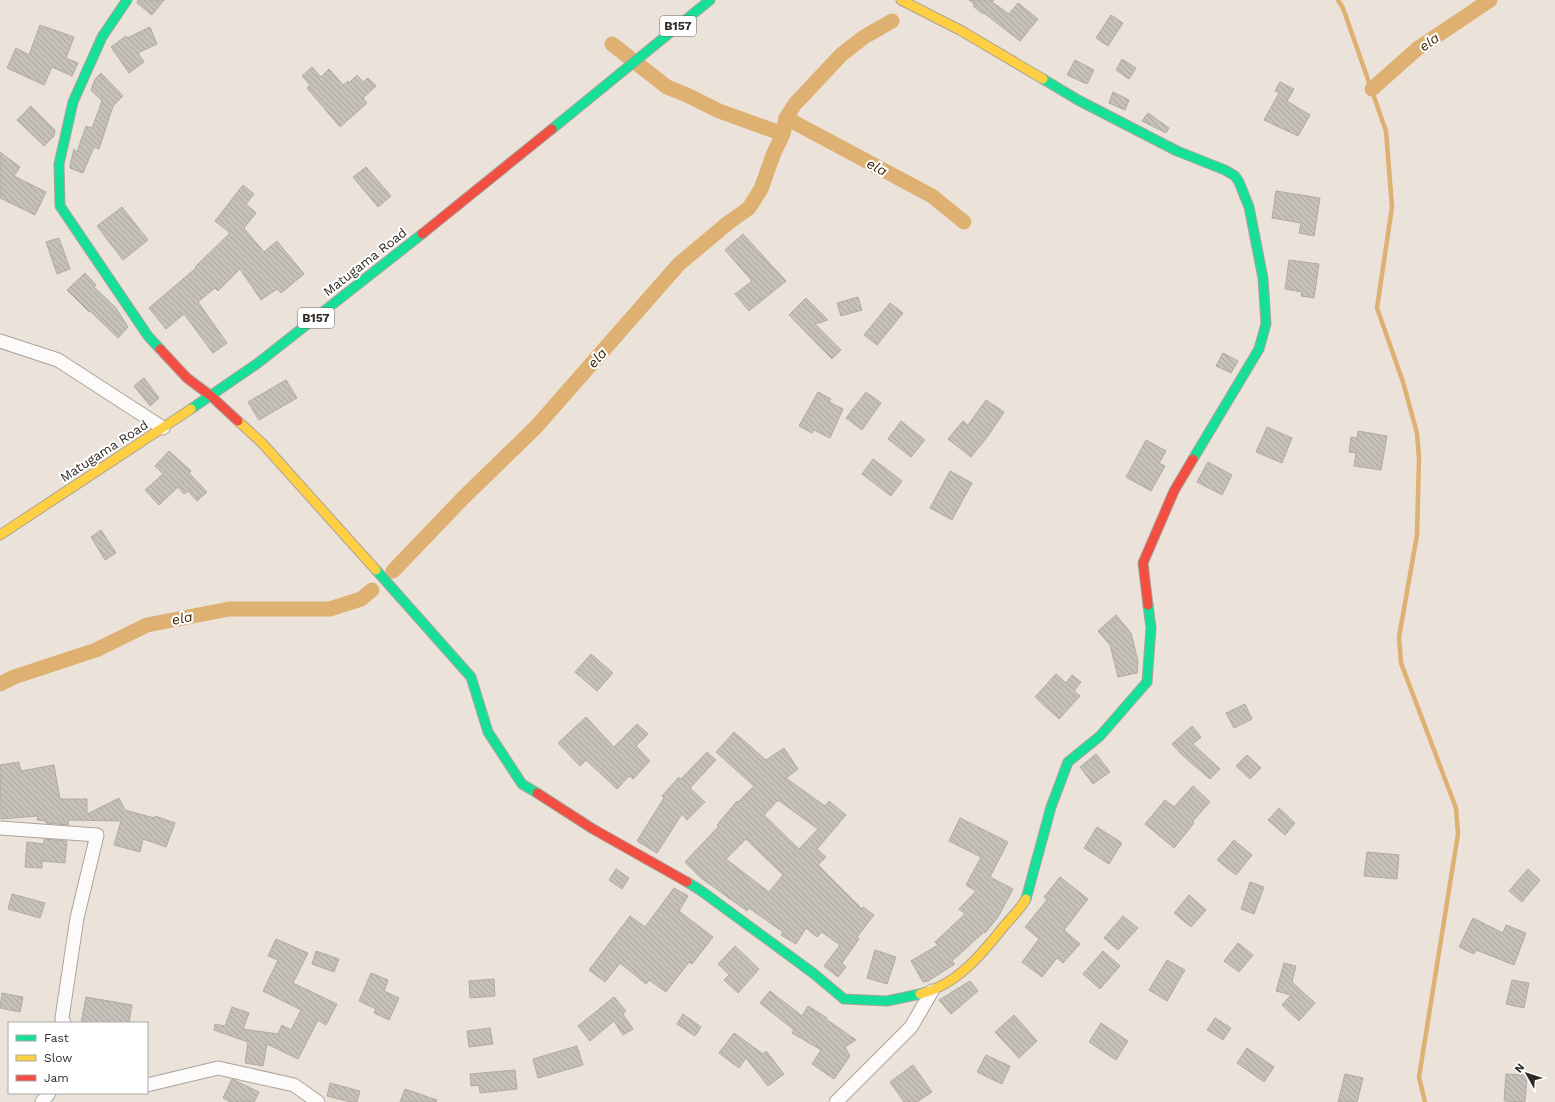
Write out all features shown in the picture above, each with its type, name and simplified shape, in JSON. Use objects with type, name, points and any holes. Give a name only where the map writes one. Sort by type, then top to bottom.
[{"type":"street","points":[[127,0],[102,37],[73,102],[59,164],[60,206],[148,336],[187,378],[211,396],[262,443],[471,677],[488,732],[522,784],[593,829],[700,890],[813,973],[844,999],[887,1001],[932,991],[965,971],[1026,900],[1051,807],[1068,762],[1100,736],[1147,682],[1151,628],[1143,563],[1174,491],[1258,349],[1266,324],[1263,278],[1249,207],[1235,176],[1225,170],[1177,151],[1078,100],[994,49],[901,0]]},
{"type":"street","name":"Matugama Road","points":[[0,535],[211,396],[258,363],[433,225],[710,0]]},
{"type":"street","points":[[0,341],[58,360],[163,428]]},
{"type":"street","points":[[0,828],[97,835],[77,918],[62,1018],[64,1022]]},
{"type":"street","points":[[836,1102],[911,1026],[932,991]]},
{"type":"street","points":[[148,1085],[218,1068],[294,1085],[318,1102]]},
{"type":"street","points":[[42,1102],[48,1094]]},
{"type":"building","points":[[138,0],[164,0],[152,15],[137,3]]},
{"type":"building","points":[[969,0],[994,0],[992,2],[1009,14],[1018,3],[1038,19],[1020,41],[973,6],[975,5]]},
{"type":"building","points":[[1111,15],[1123,23],[1108,46],[1096,38]]},
{"type":"building","points":[[40,25],[74,37],[66,58],[78,63],[72,76],[52,67],[44,85],[7,68],[16,48],[29,55]]},
{"type":"building","points":[[150,27],[157,44],[138,53],[144,62],[129,73],[111,47],[126,36],[127,38]]},
{"type":"building","points":[[1122,59],[1136,68],[1129,79],[1116,70]]},
{"type":"building","points":[[1075,60],[1094,70],[1087,84],[1067,75]]},
{"type":"building","points":[[312,67],[321,77],[329,69],[343,85],[348,81],[349,83],[357,75],[363,82],[368,78],[376,86],[363,98],[367,103],[340,127],[307,88],[310,85],[302,76]]},
{"type":"building","points":[[101,73],[123,96],[113,106],[99,149],[94,147],[83,173],[70,168],[70,165],[74,149],[77,152],[86,126],[92,128],[102,101],[91,90],[95,79]]},
{"type":"building","points":[[1280,82],[1294,89],[1287,101],[1310,115],[1298,136],[1264,120],[1279,93],[1275,91]]},
{"type":"building","points":[[1113,92],[1129,100],[1125,110],[1109,103]]},
{"type":"building","points":[[31,106],[55,130],[54,136],[44,146],[17,120]]},
{"type":"building","points":[[1148,113],[1169,128],[1166,133],[1142,121]]},
{"type":"building","points":[[0,152],[20,167],[14,176],[46,192],[35,215],[0,198]]},
{"type":"building","points":[[366,167],[391,196],[378,207],[353,177]]},
{"type":"building","points":[[243,185],[254,194],[246,204],[256,213],[244,228],[264,252],[277,241],[304,274],[281,293],[277,289],[261,300],[240,269],[218,291],[215,288],[198,302],[227,343],[213,353],[184,314],[166,329],[149,308],[196,268],[195,267],[230,233],[215,221]]},
{"type":"building","points":[[1276,191],[1320,198],[1314,236],[1299,233],[1301,223],[1272,218]]},
{"type":"building","points":[[122,207],[148,240],[123,260],[97,226]]},
{"type":"building","points":[[743,234],[786,281],[749,311],[735,294],[752,281],[725,250]]},
{"type":"building","points":[[59,238],[70,269],[57,274],[46,242]]},
{"type":"building","points":[[1289,260],[1319,264],[1314,298],[1301,296],[1302,292],[1285,289]]},
{"type":"building","points":[[85,273],[96,285],[94,287],[116,308],[128,327],[118,338],[67,290]]},
{"type":"building","points":[[858,297],[862,310],[841,316],[837,303]]},
{"type":"building","points":[[806,298],[828,320],[815,324],[841,350],[832,359],[789,315]]},
{"type":"building","points":[[890,303],[903,313],[877,345],[864,335]]},
{"type":"building","points":[[1223,353],[1238,361],[1231,373],[1216,366]]},
{"type":"building","points":[[144,378],[159,398],[150,406],[134,386]]},
{"type":"building","points":[[286,380],[297,398],[259,420],[248,402]]},
{"type":"building","points":[[818,392],[831,399],[829,402],[843,409],[830,438],[814,430],[812,433],[799,426]]},
{"type":"building","points":[[866,392],[881,403],[862,430],[846,418]]},
{"type":"building","points":[[986,400],[1004,412],[988,436],[971,457],[948,439],[963,421],[968,425]]},
{"type":"building","points":[[901,421],[925,440],[911,457],[888,439]]},
{"type":"building","points":[[1267,427],[1292,438],[1282,463],[1256,452]]},
{"type":"building","points":[[1358,431],[1387,436],[1381,470],[1354,466],[1356,453],[1349,452],[1351,437],[1357,438]]},
{"type":"building","points":[[1146,440],[1166,451],[1159,463],[1165,466],[1151,491],[1126,477]]},
{"type":"building","points":[[169,451],[191,471],[189,473],[207,492],[197,501],[188,491],[184,494],[178,487],[159,505],[145,490],[163,474],[155,466]]},
{"type":"building","points":[[873,459],[902,481],[891,496],[862,474]]},
{"type":"building","points":[[1208,462],[1232,475],[1222,495],[1197,482]]},
{"type":"building","points":[[950,471],[972,483],[952,520],[930,508]]},
{"type":"building","points":[[101,530],[116,553],[105,560],[91,537]]},
{"type":"building","points":[[1116,615],[1131,633],[1138,661],[1137,673],[1118,677],[1110,645],[1098,631]]},
{"type":"building","points":[[591,654],[613,673],[597,691],[575,672]]},
{"type":"building","points":[[1056,674],[1066,683],[1072,675],[1081,682],[1074,691],[1080,696],[1059,719],[1035,697]]},
{"type":"building","points":[[1245,704],[1252,719],[1234,728],[1226,713]]},
{"type":"building","points":[[586,717],[614,747],[637,724],[648,734],[636,746],[650,761],[633,779],[629,776],[617,789],[586,760],[580,766],[558,743]]},
{"type":"building","points":[[1192,726],[1201,737],[1193,744],[1220,769],[1210,779],[1182,755],[1172,744]]},
{"type":"building","points":[[734,732],[766,760],[784,748],[798,769],[786,778],[825,806],[829,801],[846,815],[817,849],[826,857],[818,865],[862,909],[863,907],[874,915],[857,937],[859,939],[842,963],[846,967],[838,977],[824,966],[840,945],[822,932],[817,937],[806,928],[796,944],[781,935],[783,932],[749,908],[747,911],[701,878],[685,862],[719,826],[717,825],[737,801],[738,802],[754,786],[716,752]],"holes":[[[778,800],[818,829],[799,849],[764,815]],[[746,839],[783,875],[769,892],[726,859]]]},
{"type":"building","points":[[707,752],[716,760],[690,788],[705,802],[687,820],[682,814],[657,853],[637,841],[664,798],[662,796],[679,777],[681,779]]},
{"type":"building","points":[[1096,754],[1110,772],[1093,784],[1080,767]]},
{"type":"building","points":[[1247,755],[1261,768],[1250,779],[1236,766]]},
{"type":"building","points":[[19,762],[21,771],[54,765],[60,799],[87,799],[87,814],[119,798],[125,810],[154,818],[155,816],[175,823],[166,847],[143,839],[140,852],[114,845],[121,821],[69,820],[68,825],[46,823],[46,821],[37,820],[38,816],[1,819],[0,765]]},
{"type":"building","points":[[1193,786],[1210,802],[1192,822],[1194,823],[1174,848],[1145,824],[1165,800],[1174,807]]},
{"type":"building","points":[[1279,808],[1295,823],[1285,835],[1268,820]]},
{"type":"building","points":[[960,818],[1008,842],[990,877],[1013,889],[998,917],[985,933],[984,932],[952,961],[955,964],[928,981],[923,982],[911,961],[938,945],[935,942],[965,914],[959,909],[976,891],[966,885],[981,857],[949,841]]},
{"type":"building","points":[[1097,827],[1122,843],[1109,864],[1084,848]]},
{"type":"building","points":[[44,839],[67,841],[65,863],[42,861],[42,868],[25,867],[27,842],[44,844]]},
{"type":"building","points":[[1234,840],[1252,855],[1236,875],[1217,860]]},
{"type":"building","points":[[1367,852],[1399,855],[1397,879],[1364,876]]},
{"type":"building","points":[[616,869],[629,878],[622,889],[609,880]]},
{"type":"building","points":[[1528,869],[1540,880],[1522,902],[1509,891]]},
{"type":"building","points":[[1060,877],[1088,899],[1064,930],[1080,944],[1063,963],[1057,958],[1042,977],[1022,962],[1039,939],[1025,927],[1047,900],[1044,897]]},
{"type":"building","points":[[1250,882],[1264,887],[1254,914],[1241,909]]},
{"type":"building","points":[[674,888],[688,896],[679,911],[713,937],[692,964],[689,962],[666,992],[649,980],[646,984],[620,963],[605,982],[589,970],[630,916],[645,927]]},
{"type":"building","points":[[12,894],[45,903],[40,918],[8,909]]},
{"type":"building","points":[[1189,895],[1206,910],[1191,927],[1174,913]]},
{"type":"building","points":[[1123,916],[1138,928],[1118,950],[1104,938]]},
{"type":"building","points":[[1473,918],[1503,933],[1506,925],[1526,933],[1514,965],[1476,950],[1474,954],[1459,947]]},
{"type":"building","points":[[276,939],[308,953],[293,983],[337,1004],[326,1025],[318,1020],[298,1059],[267,1044],[263,1066],[245,1063],[248,1042],[214,1030],[215,1024],[225,1026],[232,1007],[249,1013],[243,1029],[278,1034],[282,1025],[291,1030],[301,1010],[263,991],[278,960],[268,956]]},
{"type":"building","points":[[1238,943],[1253,955],[1239,972],[1224,961]]},
{"type":"building","points":[[735,946],[759,969],[738,993],[724,980],[729,975],[718,964]]},
{"type":"building","points":[[875,950],[896,957],[887,984],[867,978]]},
{"type":"building","points":[[316,951],[339,959],[334,972],[312,964]]},
{"type":"building","points":[[1103,951],[1120,966],[1100,989],[1083,974]]},
{"type":"building","points":[[1167,960],[1185,970],[1167,1001],[1149,990]]},
{"type":"building","points":[[1284,963],[1296,966],[1292,982],[1315,1003],[1299,1021],[1282,1005],[1291,995],[1276,991]]},
{"type":"building","points":[[371,973],[388,980],[384,991],[399,998],[389,1020],[374,1013],[376,1009],[359,1001]]},
{"type":"building","points":[[494,979],[495,996],[470,998],[469,981]]},
{"type":"building","points":[[1512,980],[1529,983],[1524,1008],[1506,1004]]},
{"type":"building","points":[[970,981],[978,991],[951,1014],[939,1000]]},
{"type":"building","points":[[770,991],[802,1016],[808,1006],[856,1040],[845,1047],[850,1056],[834,1079],[812,1064],[821,1050],[792,1033],[794,1030],[760,1003]]},
{"type":"building","points":[[2,993],[23,997],[20,1012],[0,1008]]},
{"type":"building","points":[[86,997],[132,1005],[129,1022],[81,1022]]},
{"type":"building","points":[[614,997],[626,1011],[623,1014],[633,1029],[623,1035],[614,1021],[590,1041],[578,1026]]},
{"type":"building","points":[[683,1014],[701,1027],[695,1036],[677,1024]]},
{"type":"building","points":[[1014,1015],[1037,1041],[1019,1058],[995,1032]]},
{"type":"building","points":[[1215,1018],[1231,1028],[1223,1040],[1207,1030]]},
{"type":"building","points":[[1101,1023],[1128,1041],[1116,1060],[1089,1042]]},
{"type":"building","points":[[490,1028],[493,1044],[469,1047],[467,1031]]},
{"type":"building","points":[[734,1033],[763,1054],[766,1051],[784,1074],[768,1086],[746,1058],[739,1068],[719,1053]]},
{"type":"building","points":[[577,1046],[583,1065],[538,1078],[533,1059]]},
{"type":"building","points":[[1247,1048],[1274,1067],[1264,1082],[1237,1063]]},
{"type":"building","points":[[986,1055],[1010,1066],[1002,1084],[977,1072]]},
{"type":"building","points":[[913,1065],[932,1092],[917,1102],[904,1102],[890,1082]]},
{"type":"building","points":[[515,1070],[517,1089],[480,1093],[479,1085],[471,1086],[470,1074]]},
{"type":"building","points":[[1345,1074],[1363,1078],[1357,1102],[1338,1102]]},
{"type":"building","points":[[1506,1074],[1527,1075],[1525,1102],[1504,1101]]},
{"type":"building","points":[[232,1079],[259,1092],[254,1102],[230,1102],[223,1098]]},
{"type":"building","points":[[330,1083],[360,1091],[357,1102],[350,1102],[327,1096]]},
{"type":"building","points":[[405,1089],[437,1100],[436,1102],[400,1102]]},
{"type":"waterway","points":[[1338,0],[1343,8],[1386,131],[1392,207],[1377,308],[1403,382],[1417,433],[1419,458],[1417,535],[1399,637],[1401,663],[1456,808],[1458,834],[1419,1077],[1425,1102]]},
{"type":"waterway","name":"ela","points":[[1372,89],[1417,49],[1490,0]]},
{"type":"waterway","name":"ela","points":[[393,571],[463,498],[536,427],[679,264],[728,223],[749,208],[761,189],[773,155],[783,134],[786,118],[795,104],[841,55],[864,37],[892,21]]},
{"type":"waterway","name":"ela","points":[[612,44],[667,87],[719,111],[783,134]]},
{"type":"waterway","name":"ela","points":[[786,118],[932,196],[964,222]]},
{"type":"waterway","name":"ela","points":[[0,684],[14,677],[96,650],[147,625],[229,609],[330,609],[361,599],[372,590]]},
{"type":"traffic: fast","points":[[127,0],[102,37],[73,102],[59,164],[60,206],[148,336],[160,349]]},
{"type":"traffic: fast","points":[[552,129],[710,0]]},
{"type":"traffic: fast","points":[[1043,79],[1078,100],[1177,151],[1225,170],[1235,176],[1249,207],[1263,278],[1266,324],[1259,349],[1193,459]]},
{"type":"traffic: fast","points":[[191,409],[258,363],[422,234]]},
{"type":"traffic: fast","points":[[376,570],[471,677],[488,732],[522,784],[537,793]]},
{"type":"traffic: fast","points":[[1026,899],[1051,807],[1068,762],[1100,736],[1147,682],[1151,628],[1148,605]]},
{"type":"traffic: fast","points":[[687,882],[813,973],[844,999],[887,1001],[920,994]]},
{"type":"traffic: slow","points":[[901,0],[960,30],[1043,79]]},
{"type":"traffic: slow","points":[[0,535],[191,409]]},
{"type":"traffic: slow","points":[[238,421],[262,443],[376,570]]},
{"type":"traffic: slow","points":[[920,994],[946,984],[968,967],[987,947],[1026,899]]},
{"type":"traffic: jam","points":[[422,234],[552,129]]},
{"type":"traffic: jam","points":[[160,349],[187,378],[211,396],[238,421]]},
{"type":"traffic: jam","points":[[1148,605],[1143,563],[1174,491],[1193,459]]},
{"type":"traffic: jam","points":[[537,793],[593,829],[687,882]]}]
